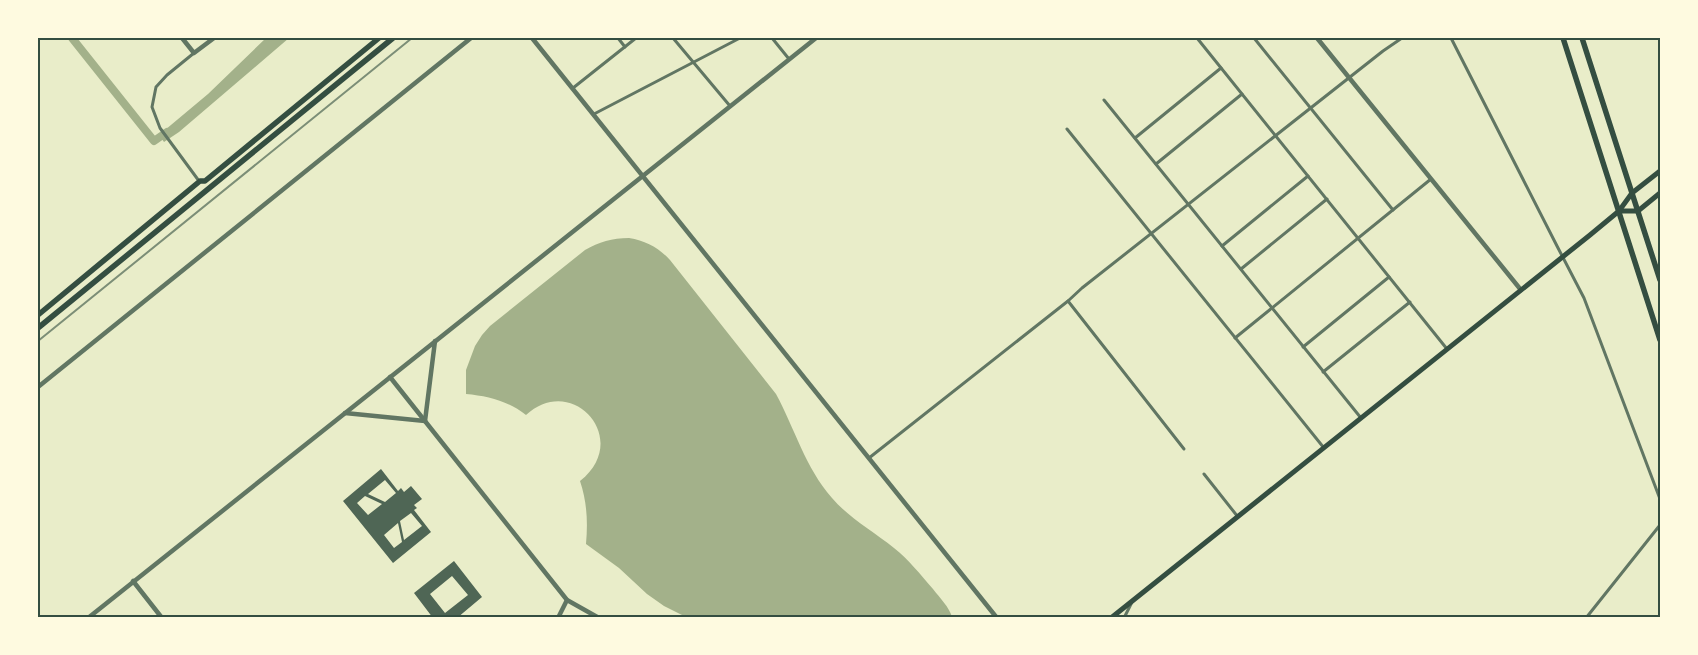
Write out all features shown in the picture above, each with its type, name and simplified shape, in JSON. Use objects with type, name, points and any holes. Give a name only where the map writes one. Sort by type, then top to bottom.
[{"type":"main road","points":[[38,315],[200,181],[205,181],[379,38]]},
{"type":"main road","points":[[38,328],[393,38]]},
{"type":"main road","points":[[1563,38],[1660,340]]},
{"type":"main road","points":[[1582,38],[1660,280]]},
{"type":"main road","points":[[1111,618],[1563,257],[1619,211],[1632,193],[1660,171]]},
{"type":"main road","points":[[1619,211],[1638,211],[1660,193]]},
{"type":"street","points":[[182,38],[194,53]]},
{"type":"street","points":[[200,181],[160,128],[152,107],[156,87],[167,75],[214,38]]},
{"type":"street","points":[[38,387],[471,38]]},
{"type":"street","points":[[532,38],[997,618]]},
{"type":"street","points":[[618,38],[625,46]]},
{"type":"street","points":[[573,88],[636,38]]},
{"type":"street","points":[[672,38],[730,106]]},
{"type":"street","points":[[594,114],[740,38]]},
{"type":"street","points":[[772,38],[789,59]]},
{"type":"street","points":[[88,618],[816,38]]},
{"type":"street","points":[[1197,38],[1447,349]]},
{"type":"street","points":[[1254,38],[1393,210]]},
{"type":"street","points":[[1317,38],[1521,290]]},
{"type":"street","points":[[869,458],[1151,233],[1349,77],[1402,38]]},
{"type":"street","points":[[1451,38],[1577,282],[1595,323],[1660,499]]},
{"type":"street","points":[[1135,138],[1221,68]]},
{"type":"street","points":[[1156,164],[1242,94]]},
{"type":"street","points":[[1104,100],[1361,418]]},
{"type":"street","points":[[1068,129],[1324,448]]},
{"type":"street","points":[[1222,246],[1308,176]]},
{"type":"street","points":[[1235,338],[1431,179]]},
{"type":"street","points":[[1241,269],[1327,199]]},
{"type":"street","points":[[1303,347],[1389,277]]},
{"type":"street","points":[[1068,301],[1184,449]]},
{"type":"street","points":[[1323,372],[1410,302]]},
{"type":"street","points":[[425,421],[435,341]]},
{"type":"street","points":[[390,377],[567,600],[599,618]]},
{"type":"street","points":[[345,413],[425,421]]},
{"type":"street","points":[[1204,474],[1238,516]]},
{"type":"street","points":[[1586,618],[1660,524]]},
{"type":"street","points":[[133,581],[162,618]]},
{"type":"street","points":[[558,618],[567,600]]},
{"type":"street","points":[[1124,618],[1133,600]]},
{"type":"shaded area","points":[[266,38],[289,38],[179,132],[164,142],[159,135],[208,94]]},
{"type":"shaded area","points":[[629,238],[651,245],[670,260],[776,394],[807,461],[832,498],[854,518],[905,557],[941,599],[952,617],[686,617],[664,606],[647,594],[619,568],[586,544],[586,512],[580,481],[595,464],[600,447],[598,430],[590,416],[577,406],[561,401],[544,404],[526,415],[498,400],[466,394],[466,370],[475,346],[490,326],[585,250],[606,241]]},
{"type":"building","points":[[381,469],[398,491],[401,488],[404,492],[411,486],[422,499],[414,505],[417,508],[414,510],[431,532],[393,563],[343,501]],"holes":[[[385,480],[396,493],[385,502],[368,494]],[[365,496],[382,504],[368,515],[357,503]],[[411,513],[422,526],[404,540],[400,521]],[[398,523],[402,542],[394,548],[384,535]]]},
{"type":"building","points":[[454,561],[482,597],[457,618],[433,618],[414,593]],"holes":[[[452,576],[468,595],[445,613],[430,594]]]},
{"type":"waterway","points":[[72,38],[154,141],[167,132]]},
{"type":"railway","points":[[38,341],[412,38]]}]
